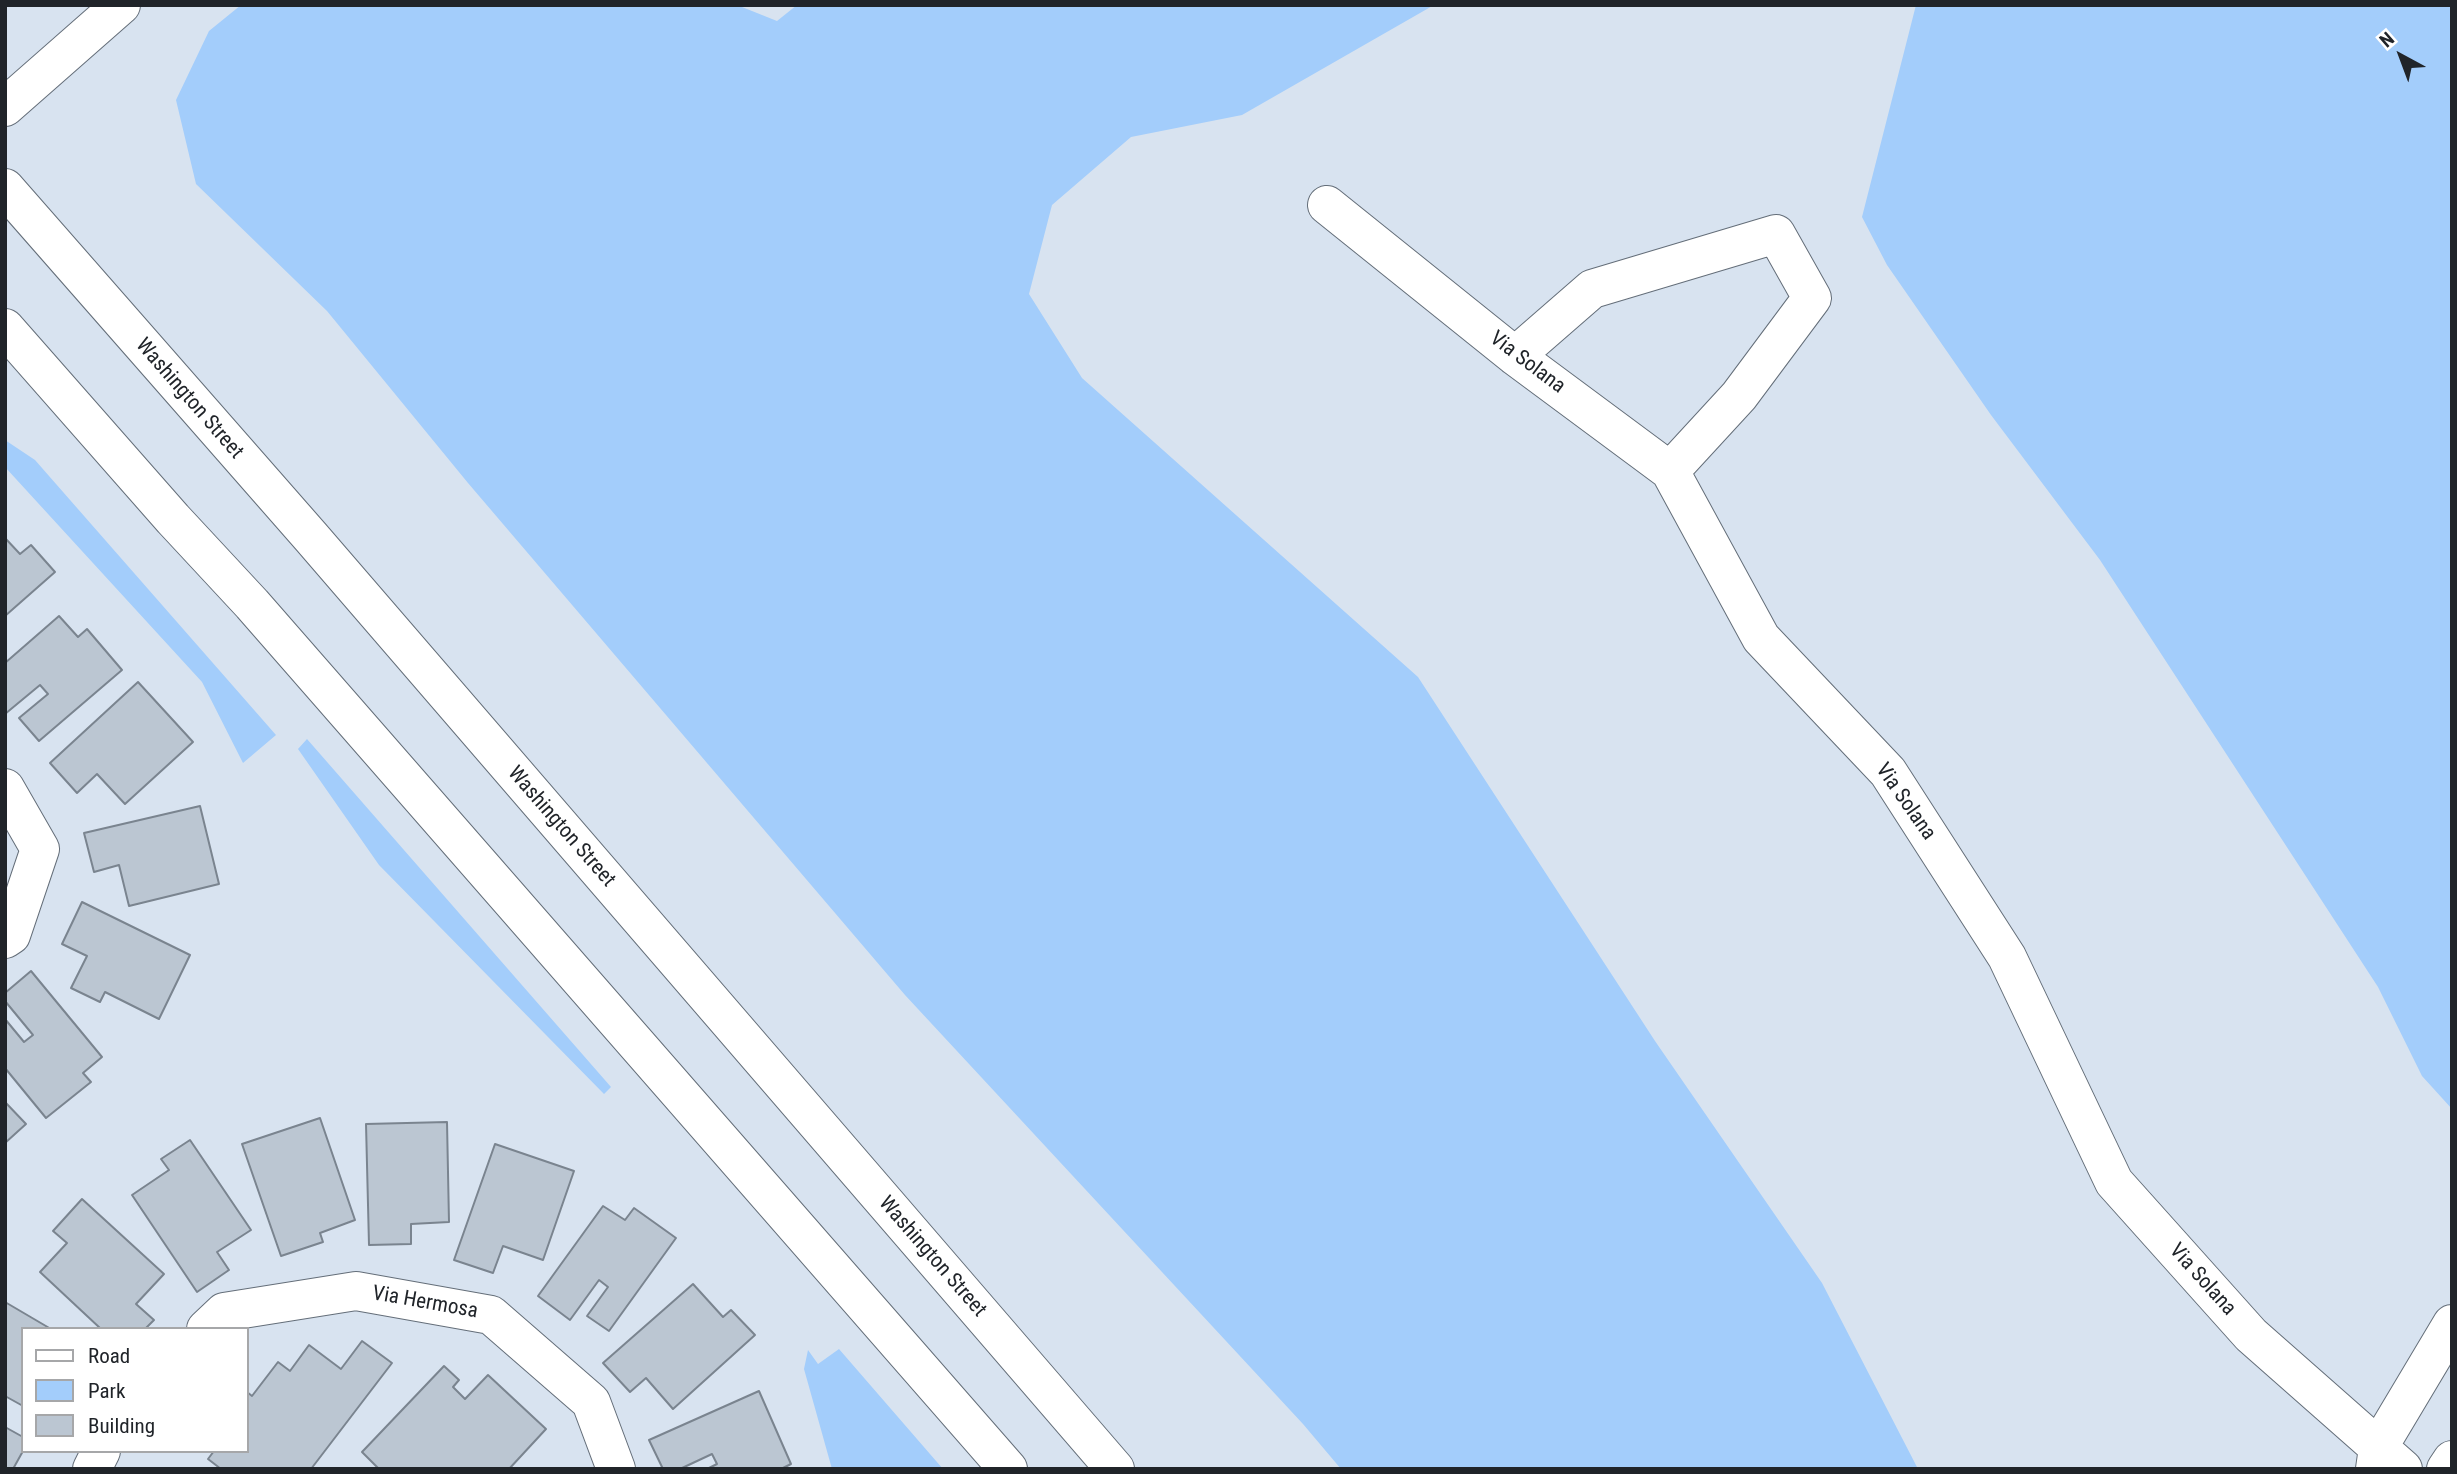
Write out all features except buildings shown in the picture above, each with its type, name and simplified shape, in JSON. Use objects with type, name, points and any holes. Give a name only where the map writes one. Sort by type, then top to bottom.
[{"type":"main road","points":[[11,102],[121,5]]},
{"type":"main road","name":"Washington Street","points":[[5,188],[329,558],[1115,1469]]},
{"type":"main road","name":"Via Solana","points":[[1327,205],[1516,356],[1670,471],[1760,638],[1888,772],[2007,957],[2114,1182],[2251,1335],[2385,1462]]},
{"type":"main road","points":[[1516,356],[1592,289],[1776,234],[1812,298],[1739,396],[1670,471]]},
{"type":"main road","points":[[5,328],[173,519],[280,635],[1008,1469]]},
{"type":"main road","points":[[5,789],[40,849],[11,935],[5,939]]},
{"type":"main road","name":"Via Hermosa","points":[[208,1327],[223,1312],[356,1291],[492,1315],[590,1402],[616,1469]]},
{"type":"main road","points":[[2385,1462],[2452,1324]]},
{"type":"main road","points":[[92,1469],[100,1453]]},
{"type":"main road","points":[[2446,1469],[2452,1460]]},
{"type":"green space","points":[[241,5],[737,5],[777,21],[797,5],[1434,5],[1242,115],[1131,137],[1052,205],[1029,294],[1082,378],[1418,677],[1655,1041],[1822,1283],[1918,1469],[1341,1469],[1303,1424],[905,995],[468,483],[327,311],[196,184],[176,100],[209,31]]},
{"type":"green space","points":[[1916,5],[2452,5],[2452,1109],[2422,1076],[2378,987],[2100,560],[1991,415],[1887,265],[1862,217]]},
{"type":"green space","points":[[5,440],[35,460],[276,735],[243,763],[202,682],[5,467]]},
{"type":"green space","points":[[307,739],[611,1087],[604,1094],[379,865],[298,749]]},
{"type":"green space","points":[[839,1349],[943,1469],[832,1469],[804,1369],[808,1350],[818,1364]]}]
